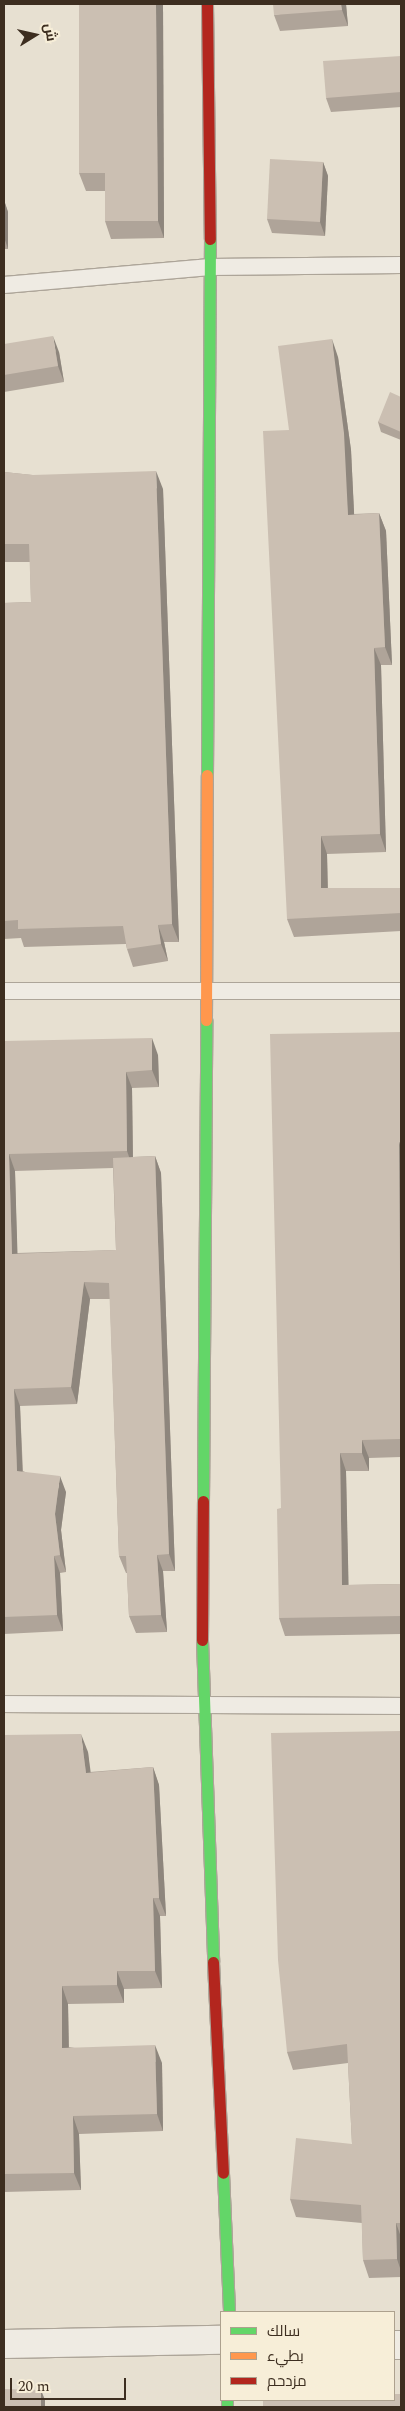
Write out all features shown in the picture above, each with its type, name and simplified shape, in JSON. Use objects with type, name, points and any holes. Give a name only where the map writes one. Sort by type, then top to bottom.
[{"type":"street","points":[[207,4],[210,267],[202,991],[202,1705],[229,2311]]},
{"type":"street","points":[[4,2344],[220,2340]]},
{"type":"lane","points":[[4,285],[210,267],[401,265]]},
{"type":"lane","points":[[4,991],[401,991]]},
{"type":"lane","points":[[4,1704],[401,1706]]},
{"type":"building","points":[[79,4],[156,4],[158,221],[105,221],[105,173],[79,173]]},
{"type":"building","points":[[273,4],[341,4],[342,10],[274,15]]},
{"type":"building","points":[[401,56],[401,92],[326,98],[323,61]]},
{"type":"building","points":[[270,159],[323,162],[320,222],[267,219]]},
{"type":"building","points":[[53,336],[58,366],[4,375],[4,344]]},
{"type":"building","points":[[332,339],[344,433],[348,515],[379,513],[385,647],[374,648],[380,834],[321,836],[321,888],[401,888],[401,913],[287,919],[263,431],[289,430],[278,346]]},
{"type":"building","points":[[390,392],[401,397],[401,432],[378,422]]},
{"type":"building","points":[[156,471],[172,924],[158,925],[161,944],[127,949],[123,926],[18,929],[18,920],[4,921],[4,603],[31,602],[29,544],[4,544],[4,472],[33,475]]},
{"type":"building","points":[[401,1032],[401,1143],[399,1142],[401,1439],[362,1440],[362,1453],[340,1453],[342,1585],[401,1584],[401,1616],[279,1618],[277,1509],[281,1508],[270,1034]]},
{"type":"building","points":[[152,1038],[152,1070],[126,1072],[127,1151],[9,1154],[12,1254],[116,1250],[113,1158],[155,1156],[169,1554],[157,1555],[161,1615],[129,1616],[126,1556],[119,1556],[109,1283],[84,1282],[71,1387],[14,1389],[17,1471],[60,1476],[55,1514],[60,1555],[54,1556],[57,1615],[4,1617],[4,1041]]},
{"type":"building","points":[[401,1731],[401,2223],[396,2223],[397,2259],[363,2260],[361,2205],[290,2199],[296,2138],[352,2144],[347,2044],[287,2052],[278,1960],[271,1733]]},
{"type":"building","points":[[81,1734],[86,1773],[153,1767],[159,1898],[153,1898],[155,1971],[117,1971],[117,1985],[62,1986],[62,2048],[155,2045],[157,2114],[73,2116],[74,2173],[4,2174],[4,1735]]},
{"type":"building","points":[[4,2389],[41,2390],[41,2407],[4,2407]]},
{"type":"building","points":[[395,2394],[401,2394],[401,2407],[263,2407],[263,2401],[395,2401]]},
{"type":"traffic: fast","points":[[207,775],[210,239]]},
{"type":"traffic: fast","points":[[203,1501],[206,1020]]},
{"type":"traffic: fast","points":[[202,1640],[213,1962]]},
{"type":"traffic: fast","points":[[223,2173],[229,2311]]},
{"type":"traffic: fast","points":[[227,2401],[227,2407]]},
{"type":"traffic: slow","points":[[206,1020],[207,775]]},
{"type":"traffic: jam","points":[[207,4],[210,239]]},
{"type":"traffic: jam","points":[[202,1640],[203,1501]]},
{"type":"traffic: jam","points":[[213,1962],[223,2173]]}]
